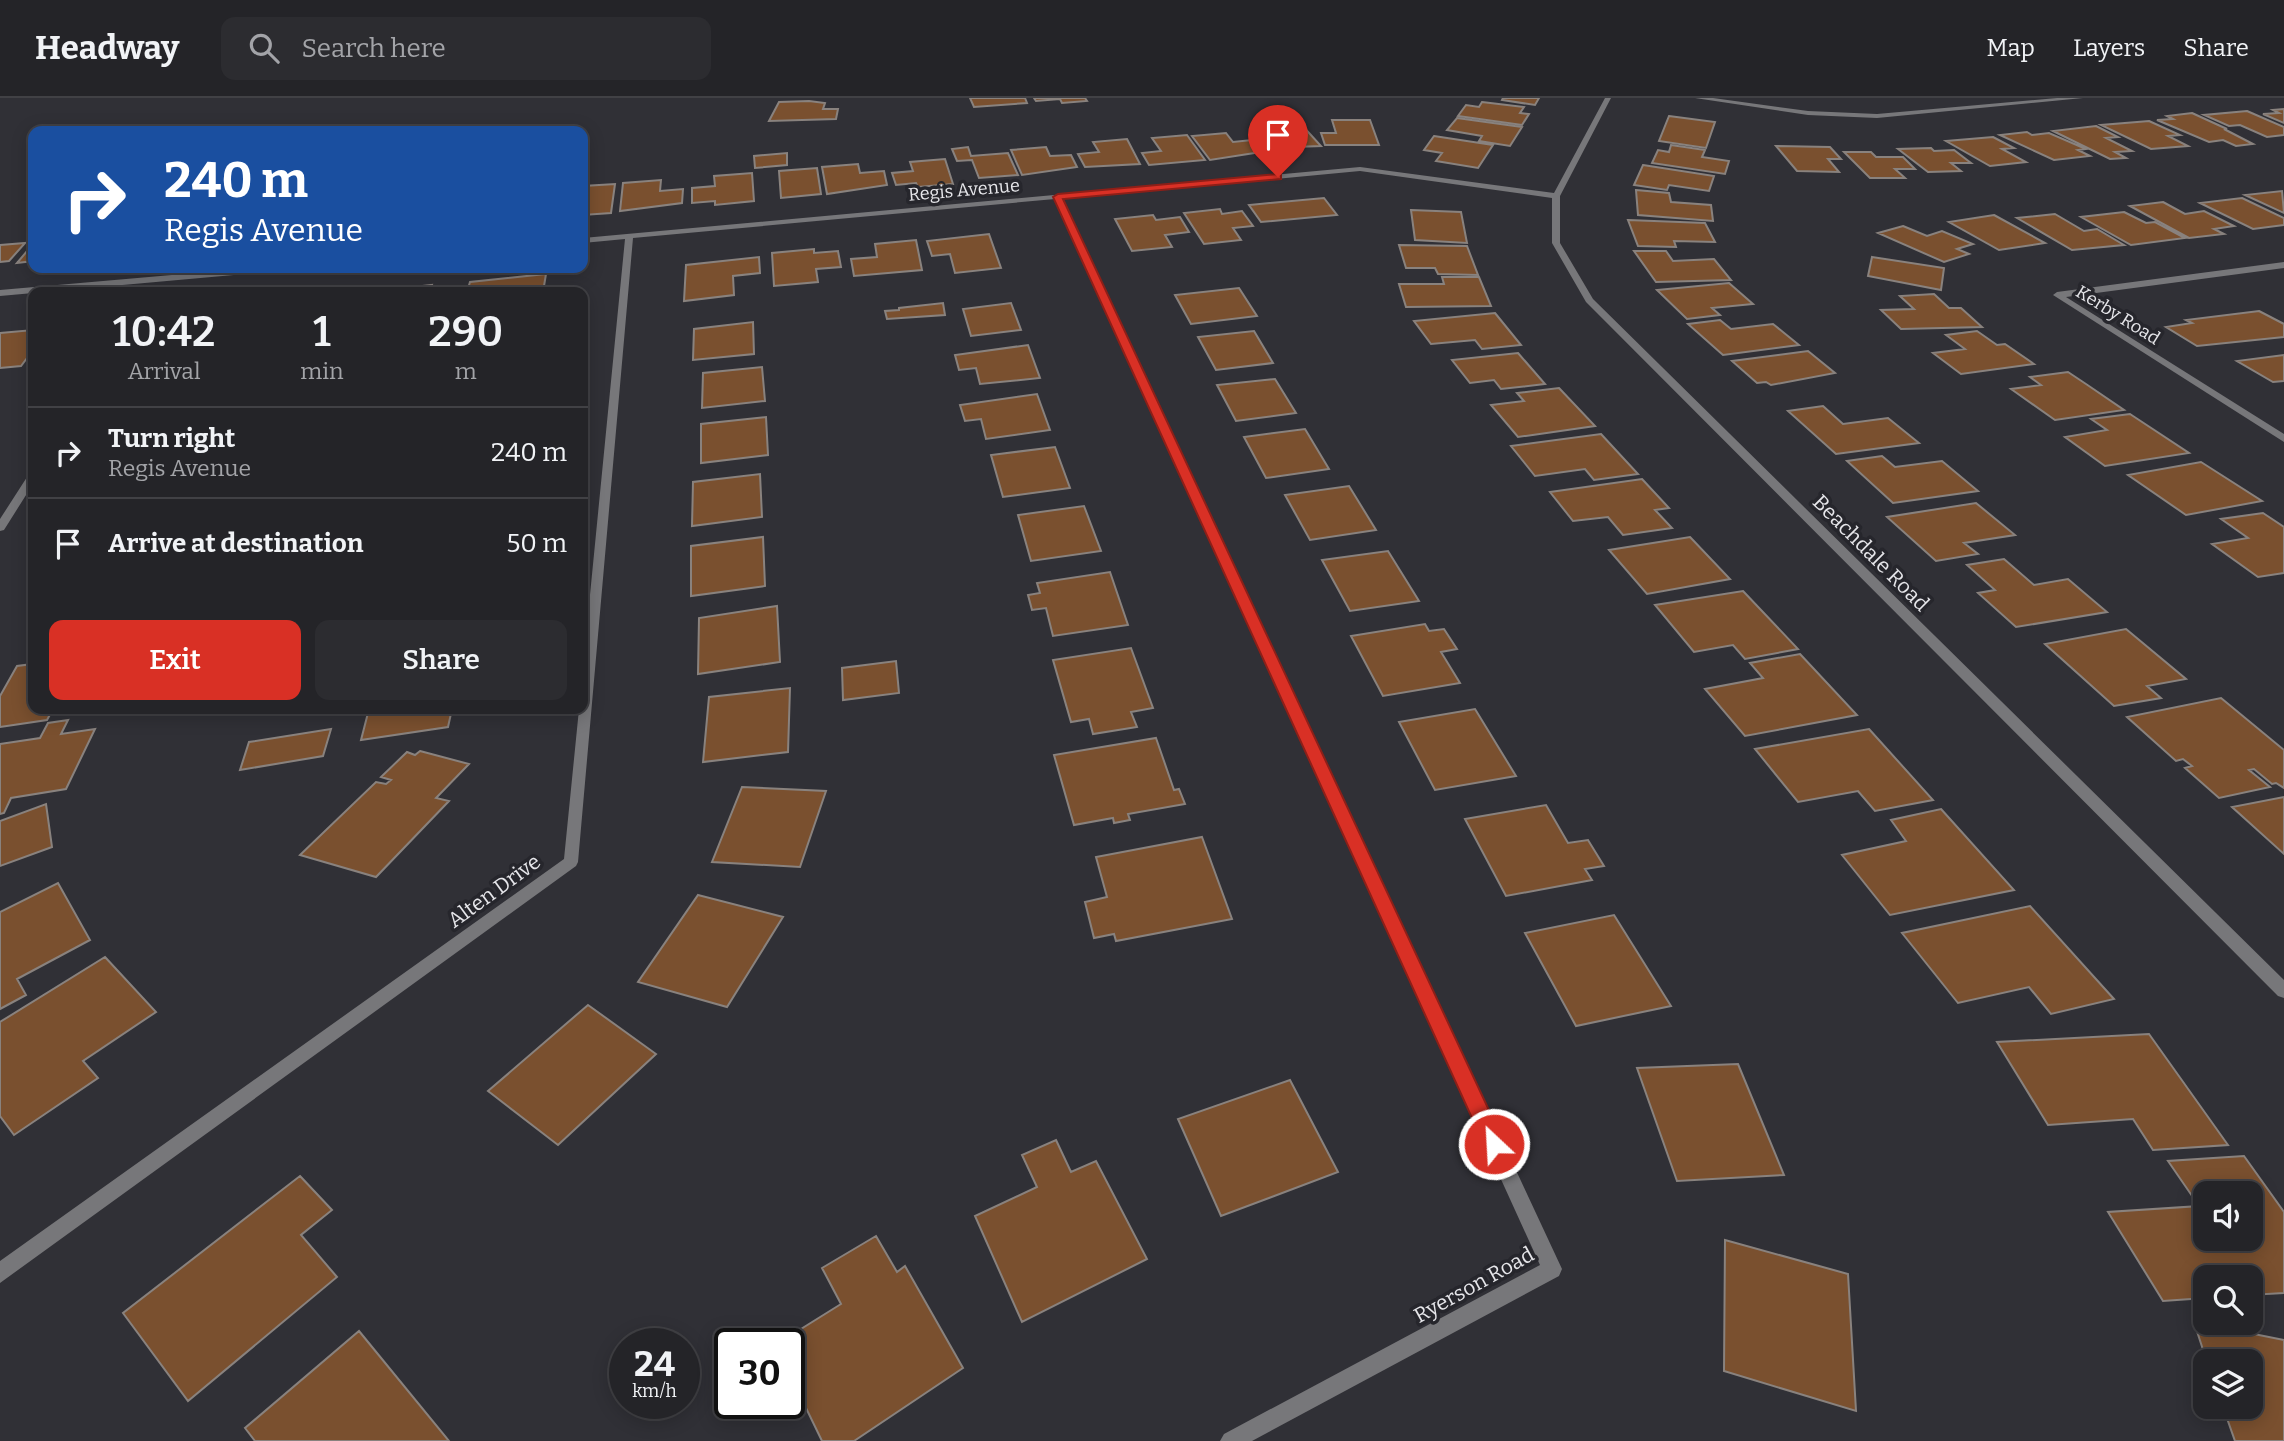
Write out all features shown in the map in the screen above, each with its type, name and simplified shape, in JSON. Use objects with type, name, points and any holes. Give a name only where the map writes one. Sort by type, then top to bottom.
[{"type":"street","name":"Beachdale Road","points":[[1608,98],[1556,197],[1556,243],[1589,300],[2284,991]]},
{"type":"street","points":[[1698,98],[1808,113],[1877,116],[2080,98]]},
{"type":"street","name":"Regis Avenue","points":[[588,240],[1360,169],[1556,197]]},
{"type":"street","name":"Ryerson Road","points":[[1058,197],[1552,1269],[1231,1441]]},
{"type":"street","name":"Alten Drive","points":[[588,679],[629,236]]},
{"type":"street","name":"Kerby Road","points":[[2284,265],[2057,295],[2284,439]]},
{"type":"street","points":[[64,287],[219,273]]},
{"type":"street","points":[[155,287],[160,278]]},
{"type":"street","points":[[0,293],[28,290]]},
{"type":"street","points":[[0,528],[28,485]]},
{"type":"street","name":"Alten Drive","points":[[0,1273],[571,862],[585,714]]},
{"type":"building","points":[[970,98],[1025,98],[1027,103],[974,107]]},
{"type":"building","points":[[1034,98],[1085,98],[1087,101],[1062,103],[1060,99],[1036,101]]},
{"type":"building","points":[[1539,98],[1535,105],[1502,100]]},
{"type":"building","points":[[779,102],[825,103],[823,109],[838,109],[836,119],[769,121]]},
{"type":"building","points":[[1482,102],[1524,107],[1520,113],[1529,114],[1522,125],[1458,116],[1466,105],[1479,107]]},
{"type":"building","points":[[2284,109],[2284,123],[2263,114],[2279,113],[2273,110]]},
{"type":"building","points":[[2247,111],[2284,127],[2284,135],[2267,137],[2240,125],[2229,126],[2204,115]]},
{"type":"building","points":[[2192,113],[2253,144],[2236,146],[2223,140],[2209,142],[2157,120],[2173,119],[2167,116]]},
{"type":"building","points":[[1669,116],[1715,122],[1706,148],[1659,141]]},
{"type":"building","points":[[1457,118],[1522,127],[1510,146],[1479,141],[1482,136],[1447,130]]},
{"type":"building","points":[[1332,120],[1370,120],[1379,145],[1325,145],[1321,133],[1336,133]]},
{"type":"building","points":[[2149,121],[2180,135],[2168,136],[2188,146],[2151,149],[2101,125]]},
{"type":"building","points":[[1300,123],[1321,146],[1266,148],[1257,136],[1276,134],[1269,125]]},
{"type":"building","points":[[2096,126],[2118,137],[2106,138],[2132,151],[2115,152],[2126,158],[2110,159],[2053,131]]},
{"type":"building","points":[[2027,132],[2032,135],[2049,133],[2086,149],[2078,150],[2090,156],[2054,160],[2000,135]]},
{"type":"building","points":[[1226,133],[1233,142],[1252,140],[1261,152],[1210,160],[1192,136]]},
{"type":"building","points":[[1187,135],[1205,160],[1149,165],[1142,153],[1161,151],[1152,138]]},
{"type":"building","points":[[1434,136],[1493,145],[1478,168],[1436,161],[1442,153],[1424,150]]},
{"type":"building","points":[[1993,137],[2014,148],[2002,149],[2026,162],[1990,166],[1946,141]]},
{"type":"building","points":[[1127,139],[1140,164],[1085,167],[1078,154],[1099,152],[1093,142]]},
{"type":"building","points":[[1671,145],[1705,150],[1702,157],[1729,161],[1725,174],[1652,163],[1658,150],[1669,152]]},
{"type":"building","points":[[1776,146],[1830,147],[1841,159],[1828,159],[1839,172],[1797,171]]},
{"type":"building","points":[[968,147],[971,156],[1008,153],[1018,175],[979,178],[972,160],[957,161],[952,149]]},
{"type":"building","points":[[1046,147],[1050,156],[1071,155],[1077,167],[1022,175],[1011,150]]},
{"type":"building","points":[[1931,148],[1934,151],[1954,150],[1971,163],[1951,163],[1961,171],[1928,172],[1898,149]]},
{"type":"building","points":[[1844,152],[1871,152],[1876,157],[1903,157],[1915,169],[1895,169],[1905,178],[1870,178]]},
{"type":"building","points":[[787,153],[787,165],[755,168],[754,156]]},
{"type":"building","points":[[945,159],[953,184],[918,187],[916,183],[896,185],[892,173],[913,171],[910,162]]},
{"type":"building","points":[[858,164],[860,173],[884,171],[887,185],[827,194],[822,167]]},
{"type":"building","points":[[1643,165],[1714,176],[1709,191],[1669,185],[1667,190],[1634,185]]},
{"type":"building","points":[[817,168],[821,194],[781,198],[779,171]]},
{"type":"building","points":[[752,173],[754,201],[715,205],[715,201],[692,203],[692,188],[715,186],[714,176]]},
{"type":"building","points":[[661,180],[660,191],[683,189],[682,203],[620,211],[623,183]]},
{"type":"building","points":[[615,184],[611,213],[588,215],[588,186]]},
{"type":"building","points":[[1636,190],[1669,193],[1671,202],[1711,205],[1713,221],[1638,215]]},
{"type":"building","points":[[2282,191],[2284,213],[2245,195]]},
{"type":"building","points":[[1324,198],[1337,215],[1261,222],[1249,205]]},
{"type":"building","points":[[2242,198],[2284,218],[2284,225],[2253,229],[2200,203]]},
{"type":"building","points":[[2163,202],[2185,214],[2204,211],[2234,226],[2214,229],[2224,234],[2189,238],[2130,206]]},
{"type":"building","points":[[1220,209],[1222,214],[1242,211],[1253,226],[1233,228],[1241,240],[1204,244],[1184,213]]},
{"type":"building","points":[[1411,210],[1461,212],[1467,243],[1415,240]]},
{"type":"building","points":[[2124,212],[2146,223],[2155,222],[2185,238],[2131,245],[2081,217]]},
{"type":"building","points":[[2055,214],[2084,231],[2097,229],[2124,245],[2072,250],[2017,218]]},
{"type":"building","points":[[1153,215],[1156,220],[1180,217],[1189,232],[1165,235],[1172,247],[1132,251],[1115,219]]},
{"type":"building","points":[[1994,215],[2045,243],[1999,250],[1949,222]]},
{"type":"building","points":[[1628,220],[1705,223],[1715,242],[1674,241],[1676,247],[1638,246]]},
{"type":"building","points":[[1903,226],[1927,236],[1942,231],[1973,244],[1957,249],[1969,254],[1944,262],[1878,233]]},
{"type":"building","points":[[989,234],[1001,268],[955,273],[950,254],[932,256],[927,241]]},
{"type":"building","points":[[916,240],[922,270],[854,276],[851,259],[877,257],[875,244]]},
{"type":"building","points":[[25,243],[9,261],[0,262],[0,245]]},
{"type":"building","points":[[1399,245],[1467,246],[1478,275],[1438,274],[1435,268],[1406,268]]},
{"type":"building","points":[[814,249],[814,253],[838,251],[841,267],[816,269],[818,282],[774,286],[772,253]]},
{"type":"building","points":[[28,250],[28,262],[17,263]]},
{"type":"building","points":[[1634,251],[1666,251],[1673,261],[1714,259],[1731,280],[1656,282]]},
{"type":"building","points":[[759,257],[760,273],[733,276],[734,295],[684,301],[686,265]]},
{"type":"building","points":[[1872,257],[1944,268],[1941,290],[1868,276]]},
{"type":"building","points":[[546,274],[544,287],[468,287],[470,282]]},
{"type":"building","points":[[1442,277],[1479,277],[1491,306],[1406,307],[1399,284],[1444,284]]},
{"type":"building","points":[[1729,283],[1753,304],[1712,308],[1720,315],[1687,319],[1657,290]]},
{"type":"building","points":[[1239,288],[1257,316],[1191,324],[1175,295]]},
{"type":"building","points":[[1934,294],[1949,308],[1961,308],[1982,327],[1901,329],[1881,310],[1914,309],[1900,296]]},
{"type":"building","points":[[943,303],[945,315],[887,319],[885,311],[899,308]]},
{"type":"building","points":[[1011,303],[1021,330],[971,336],[963,309]]},
{"type":"building","points":[[2259,311],[2284,324],[2284,337],[2197,346],[2166,327],[2192,323],[2186,320]]},
{"type":"building","points":[[1495,313],[1521,345],[1482,349],[1475,340],[1431,344],[1414,321]]},
{"type":"building","points":[[1720,320],[1731,329],[1773,324],[1799,345],[1723,355],[1688,324]]},
{"type":"building","points":[[753,322],[754,354],[693,360],[694,329]]},
{"type":"building","points":[[28,330],[28,357],[21,366],[0,368],[0,333]]},
{"type":"building","points":[[1254,331],[1273,363],[1216,370],[1198,337]]},
{"type":"building","points":[[1977,331],[1997,345],[2005,344],[2034,364],[1961,374],[1933,353],[1965,349],[1946,335]]},
{"type":"building","points":[[1028,345],[1040,378],[980,384],[976,368],[959,370],[955,355]]},
{"type":"building","points":[[1808,351],[1835,373],[1771,385],[1766,382],[1757,383],[1732,361]]},
{"type":"building","points":[[1518,353],[1545,384],[1501,389],[1494,380],[1470,383],[1452,360]]},
{"type":"building","points":[[2284,355],[2284,381],[2273,382],[2237,361]]},
{"type":"building","points":[[762,367],[765,401],[702,408],[703,373]]},
{"type":"building","points":[[2068,372],[2124,410],[2055,420],[2011,389],[2041,385],[2030,377]]},
{"type":"building","points":[[1275,379],[1296,413],[1236,421],[1217,385]]},
{"type":"building","points":[[1559,388],[1595,426],[1518,437],[1491,405],[1524,401],[1517,393]]},
{"type":"building","points":[[1037,394],[1050,430],[986,439],[981,419],[965,421],[960,405]]},
{"type":"building","points":[[1823,406],[1843,424],[1888,418],[1919,443],[1836,454],[1788,411]]},
{"type":"building","points":[[2130,414],[2189,453],[2105,466],[2065,437],[2107,430],[2091,419]]},
{"type":"building","points":[[766,417],[768,455],[701,463],[701,424]]},
{"type":"building","points":[[1305,429],[1329,469],[1266,478],[1244,437]]},
{"type":"building","points":[[1601,434],[1638,474],[1594,480],[1585,469],[1535,476],[1511,446]]},
{"type":"building","points":[[1055,447],[1070,488],[1003,497],[991,455]]},
{"type":"building","points":[[1882,456],[1895,467],[1942,461],[1978,491],[1893,503],[1847,461]]},
{"type":"building","points":[[2201,462],[2262,501],[2186,515],[2128,475]]},
{"type":"building","points":[[760,474],[762,517],[692,526],[693,482]]},
{"type":"building","points":[[1642,479],[1669,508],[1655,510],[1672,528],[1623,535],[1608,517],[1573,521],[1550,492]]},
{"type":"building","points":[[1349,486],[1376,530],[1310,540],[1285,495]]},
{"type":"building","points":[[1976,503],[2015,535],[1964,543],[1978,554],[1936,561],[1887,517]]},
{"type":"building","points":[[1084,506],[1101,551],[1031,561],[1018,515]]},
{"type":"building","points":[[2263,513],[2284,527],[2284,573],[2258,577],[2212,544],[2248,538],[2221,519]]},
{"type":"building","points":[[763,537],[765,586],[691,596],[691,546]]},
{"type":"building","points":[[1690,537],[1730,579],[1647,594],[1609,550]]},
{"type":"building","points":[[1388,551],[1419,601],[1350,611],[1322,560]]},
{"type":"building","points":[[2004,559],[2034,585],[2068,579],[2107,612],[2016,627],[1978,593],[1995,590],[1967,565]]},
{"type":"building","points":[[1110,572],[1128,625],[1053,636],[1046,608],[1032,610],[1028,595],[1040,593],[1037,583]]},
{"type":"building","points":[[1743,591],[1798,649],[1745,659],[1733,645],[1694,652],[1655,605]]},
{"type":"building","points":[[777,606],[780,662],[698,674],[699,618]]},
{"type":"building","points":[[1425,624],[1429,631],[1444,629],[1457,649],[1441,652],[1460,683],[1383,696],[1351,636]]},
{"type":"building","points":[[2126,629],[2186,679],[2147,686],[2161,698],[2114,706],[2045,644]]},
{"type":"building","points":[[1131,648],[1153,708],[1131,712],[1137,727],[1093,734],[1089,719],[1071,722],[1053,660]]},
{"type":"building","points":[[1800,654],[1857,715],[1745,736],[1705,689],[1763,678],[1750,663]]},
{"type":"building","points":[[896,661],[899,693],[843,700],[842,668]]},
{"type":"building","points":[[28,665],[28,714],[50,714],[47,720],[0,727],[0,696],[17,666]]},
{"type":"building","points":[[790,688],[788,752],[703,762],[709,697]]},
{"type":"building","points":[[2221,698],[2284,750],[2284,788],[2276,783],[2272,784],[2254,769],[2249,770],[2270,787],[2219,798],[2185,768],[2192,766],[2183,759],[2176,761],[2127,717]]},
{"type":"building","points":[[1475,709],[1516,776],[1435,790],[1399,722]]},
{"type":"building","points":[[368,714],[451,714],[448,727],[361,740]]},
{"type":"building","points":[[68,720],[61,734],[95,729],[66,789],[11,798],[4,813],[0,814],[0,744],[40,738],[48,723]]},
{"type":"building","points":[[331,729],[323,756],[240,770],[249,742]]},
{"type":"building","points":[[1869,729],[1933,800],[1875,811],[1858,791],[1798,802],[1755,749]]},
{"type":"building","points":[[1156,738],[1174,790],[1179,789],[1185,804],[1128,814],[1130,820],[1114,823],[1113,818],[1074,825],[1054,755]]},
{"type":"building","points":[[420,751],[469,764],[436,798],[449,801],[376,877],[300,855],[376,782],[386,784],[391,780],[381,777],[407,752],[415,755]]},
{"type":"building","points":[[742,787],[826,791],[800,867],[712,862]]},
{"type":"building","points":[[2284,797],[2284,854],[2232,807]]},
{"type":"building","points":[[46,804],[52,847],[0,866],[0,821]]},
{"type":"building","points":[[1546,805],[1568,843],[1588,840],[1604,866],[1585,869],[1592,880],[1506,896],[1465,819]]},
{"type":"building","points":[[1941,809],[2014,890],[1890,915],[1842,855],[1906,841],[1891,820]]},
{"type":"building","points":[[1202,837],[1232,919],[1116,941],[1114,934],[1094,938],[1085,902],[1107,897],[1096,857]]},
{"type":"building","points":[[58,883],[90,940],[17,979],[26,995],[0,1009],[0,912]]},
{"type":"building","points":[[698,895],[783,917],[727,1007],[638,982]]},
{"type":"building","points":[[2030,906],[2114,999],[2051,1014],[2029,987],[1958,1003],[1902,933]]},
{"type":"building","points":[[1614,915],[1671,1006],[1576,1026],[1525,933]]},
{"type":"building","points":[[105,957],[156,1012],[83,1061],[98,1078],[14,1135],[0,1116],[0,1022]]},
{"type":"building","points":[[588,1005],[656,1054],[558,1145],[488,1091]]},
{"type":"building","points":[[2149,1034],[2228,1145],[2153,1150],[2133,1119],[2048,1125],[1997,1042]]},
{"type":"building","points":[[1738,1064],[1784,1175],[1677,1181],[1637,1068]]},
{"type":"building","points":[[1290,1080],[1338,1172],[1221,1216],[1178,1119]]},
{"type":"building","points":[[1056,1140],[1071,1172],[1096,1161],[1147,1259],[1022,1322],[975,1216],[1037,1187],[1022,1155]]},
{"type":"building","points":[[2244,1156],[2262,1181],[2193,1181],[2193,1197],[2168,1161]]},
{"type":"building","points":[[300,1176],[332,1210],[301,1235],[337,1277],[188,1401],[123,1313]]},
{"type":"building","points":[[2263,1183],[2284,1212],[2284,1293],[2263,1294],[2263,1265],[2193,1265],[2193,1299],[2163,1301],[2108,1212],[2193,1206],[2193,1251],[2263,1251]]},
{"type":"building","points":[[876,1236],[897,1272],[905,1266],[963,1368],[854,1441],[822,1441],[805,1406],[805,1328],[803,1328],[841,1304],[822,1268]]},
{"type":"building","points":[[1725,1240],[1848,1274],[1856,1411],[1724,1371]]},
{"type":"building","points":[[359,1331],[449,1441],[255,1441],[245,1428]]},
{"type":"building","points":[[2198,1335],[2259,1335],[2284,1340],[2284,1441],[2235,1441],[2227,1419],[2263,1419],[2263,1349],[2203,1349]]},
{"type":"route","points":[[1278,177],[1058,197],[1494,1144]]}]
